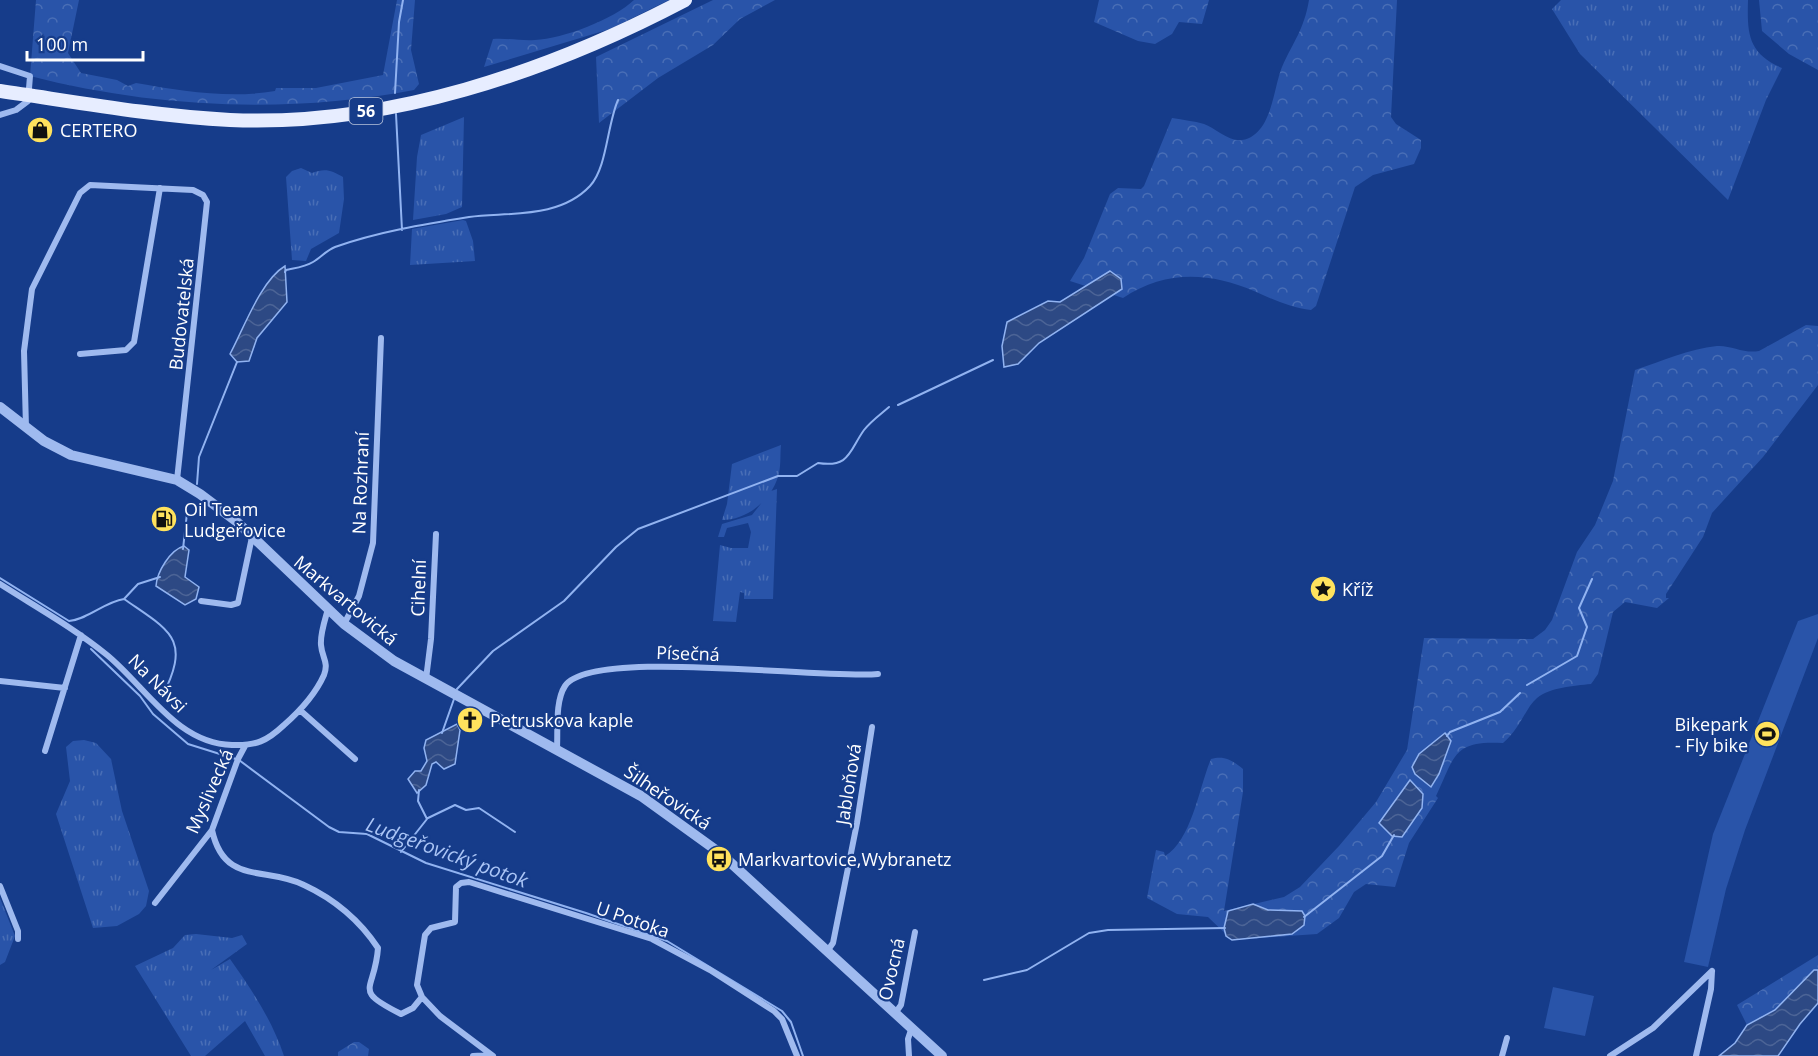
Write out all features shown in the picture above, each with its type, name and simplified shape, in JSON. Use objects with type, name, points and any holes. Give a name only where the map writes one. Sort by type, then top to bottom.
[{"type":"main road","name":"56","points":[[0,92],[230,120],[292,119],[358,112],[468,88],[540,64],[613,34],[685,0]]},
{"type":"street","points":[[0,66],[30,76],[28,101],[16,110],[0,115]]},
{"type":"street","name":"Budovatelská","points":[[26,429],[24,351],[32,289],[80,193],[90,185],[193,190],[203,195],[207,202],[177,480]]},
{"type":"street","name":"Budovatelská","points":[[80,354],[126,350],[134,342],[160,188]]},
{"type":"street","name":"Na Rozhraní","points":[[345,624],[359,596],[373,543],[381,338]]},
{"type":"street","name":"Markvartovická","points":[[0,407],[26,429],[71,455],[177,480],[216,506],[345,624],[394,662]]},
{"type":"street","name":"Cihelní","points":[[426,679],[430,649],[436,534]]},
{"type":"street","points":[[201,601],[231,605],[238,603],[252,537]]},
{"type":"street","name":"Na Návsi","points":[[0,584],[81,635],[125,669],[175,722],[191,734],[216,745],[257,745],[270,739],[301,711],[323,676],[327,664],[321,645],[328,609]]},
{"type":"street","points":[[45,751],[81,635]]},
{"type":"street","name":"Šilheřovická","points":[[394,662],[618,782],[681,824],[720,853],[942,1056]]},
{"type":"street","name":"Písečná","points":[[557,748],[561,696],[564,686],[573,677],[582,673],[625,666],[878,674]]},
{"type":"street","points":[[0,681],[65,688]]},
{"type":"street","points":[[301,711],[355,759]]},
{"type":"street","name":"Jabloňová","points":[[828,950],[833,943],[857,823],[872,727]]},
{"type":"street","name":"Myslivecká","points":[[155,903],[188,864],[212,830],[245,746]]},
{"type":"street","points":[[212,830],[222,854],[239,869],[302,883],[333,901],[362,927],[378,948],[369,990],[374,1000],[401,1014],[413,1008],[422,997],[440,1016],[492,1056]]},
{"type":"street","name":"U Potoka","points":[[422,997],[417,985],[425,934],[431,928],[455,922],[456,888],[461,883],[469,882],[652,939],[674,949],[782,1018],[796,1056]]},
{"type":"street","points":[[0,886],[18,931],[18,939]]},
{"type":"street","name":"Ovocná","points":[[896,1012],[901,1005],[915,932]]},
{"type":"street","points":[[1610,1056],[1653,1028],[1712,971],[1712,989],[1696,1056]]},
{"type":"street","points":[[909,1056],[908,1040],[912,1027]]},
{"type":"street","points":[[1502,1056],[1507,1038]]},
{"type":"street","points":[[473,1056],[492,1056]]},
{"type":"green space","points":[[36,0],[79,0],[68,53],[81,73],[117,80],[128,86],[136,83],[188,91],[241,94],[275,91],[276,88],[316,88],[383,75],[397,0],[415,0],[411,50],[419,84],[414,90],[366,98],[270,105],[173,101],[77,87],[30,76]]},
{"type":"green space","points":[[634,0],[669,0],[610,29],[484,67],[493,39],[535,40],[559,36],[601,21]]},
{"type":"green space","points":[[713,0],[775,0],[740,19],[713,45],[658,78],[599,123],[596,57]]},
{"type":"green space","points":[[1099,0],[1209,0],[1202,24],[1179,22],[1172,34],[1155,44],[1138,41],[1094,22]]},
{"type":"green space","points":[[1309,0],[1397,0],[1391,117],[1396,124],[1421,140],[1421,148],[1414,164],[1373,175],[1355,187],[1316,306],[1311,310],[1296,307],[1237,285],[1204,277],[1171,278],[1155,282],[1123,298],[1070,281],[1084,258],[1110,194],[1118,188],[1141,189],[1144,186],[1172,118],[1204,124],[1237,140],[1252,136],[1260,130],[1270,110],[1282,67],[1301,28]]},
{"type":"green space","points":[[1561,0],[1748,0],[1749,33],[1756,49],[1762,56],[1782,68],[1766,100],[1728,200],[1580,54],[1552,9]]},
{"type":"green space","points":[[1759,0],[1818,0],[1818,70],[1789,54],[1762,31]]},
{"type":"green space","points":[[464,117],[462,207],[446,214],[413,220],[417,157],[421,135]]},
{"type":"green space","points":[[301,168],[312,173],[328,170],[343,177],[344,199],[339,233],[311,249],[306,261],[292,260],[286,177],[292,171]]},
{"type":"green space","points":[[466,221],[473,241],[475,261],[410,265],[412,229]]},
{"type":"green space","points":[[1806,325],[1818,326],[1818,385],[1763,457],[1712,513],[1703,537],[1666,594],[1666,598],[1669,598],[1657,608],[1625,602],[1613,612],[1598,674],[1591,684],[1562,688],[1543,694],[1533,702],[1503,743],[1474,744],[1458,753],[1447,770],[1436,796],[1438,798],[1409,843],[1395,887],[1366,884],[1354,892],[1339,918],[1317,934],[1232,940],[1208,917],[1177,914],[1147,898],[1156,850],[1164,852],[1165,856],[1182,838],[1194,812],[1211,759],[1216,758],[1229,760],[1243,769],[1243,792],[1224,911],[1284,897],[1300,887],[1376,802],[1407,750],[1424,638],[1533,639],[1545,630],[1552,620],[1577,552],[1595,525],[1613,481],[1635,370],[1696,350],[1717,346],[1759,351]]},
{"type":"green space","points":[[781,445],[779,473],[765,499],[750,512],[722,520],[727,504],[732,464]]},
{"type":"green space","points":[[777,489],[773,599],[744,599],[744,593],[740,592],[736,622],[713,621],[720,545],[731,548],[748,548],[751,532],[748,523],[727,528],[724,537],[718,537],[722,524],[752,515],[771,491]]},
{"type":"green space","name":"Bikepark - Fly bike","points":[[1818,614],[1818,638],[1745,830],[1726,889],[1708,967],[1684,962],[1713,834],[1798,621]]},
{"type":"green space","points":[[84,740],[96,743],[111,759],[122,811],[149,891],[146,906],[139,914],[117,926],[93,928],[56,814],[70,781],[66,747],[73,741]]},
{"type":"green space","points":[[0,898],[15,936],[5,962],[0,965]]},
{"type":"green space","points":[[185,935],[232,938],[242,935],[247,944],[211,970],[230,959],[261,1006],[284,1056],[265,1056],[245,1021],[205,1056],[191,1056],[135,966],[173,948]]},
{"type":"green space","points":[[1818,955],[1818,970],[1775,1010],[1747,1025],[1737,1005]]},
{"type":"green space","points":[[1553,987],[1594,996],[1585,1036],[1544,1028]]},
{"type":"green space","points":[[354,1042],[359,1042],[369,1049],[368,1056],[338,1056],[338,1052]]},
{"type":"water","points":[[285,266],[287,302],[257,338],[249,361],[237,362],[230,354],[247,319],[268,282]]},
{"type":"water","points":[[1110,271],[1121,279],[1122,289],[1039,343],[1018,364],[1004,367],[1002,346],[1007,322],[1048,301],[1060,302]]},
{"type":"water","points":[[184,546],[189,550],[185,577],[199,587],[196,599],[185,605],[156,586],[165,562],[174,552]]},
{"type":"water","points":[[457,724],[460,730],[455,764],[444,769],[436,762],[432,764],[426,785],[417,793],[408,779],[415,771],[421,771],[427,761],[424,748],[426,740]]},
{"type":"water","points":[[1445,733],[1451,741],[1439,774],[1431,787],[1415,774],[1412,767],[1419,754]]},
{"type":"water","points":[[1410,780],[1423,794],[1422,808],[1402,837],[1392,836],[1379,823]]},
{"type":"water","points":[[1253,904],[1268,910],[1302,911],[1305,916],[1304,925],[1292,934],[1232,940],[1226,936],[1224,928],[1228,911]]},
{"type":"water","points":[[1814,970],[1818,970],[1818,1003],[1778,1056],[1719,1056],[1735,1043],[1747,1025],[1775,1010]]},
{"type":"waterway","points":[[395,93],[399,22],[403,0]]},
{"type":"waterway","points":[[285,272],[310,264],[335,247],[384,233],[469,217],[533,212],[549,209],[578,197],[596,178],[618,100]]},
{"type":"waterway","points":[[396,114],[402,230]]},
{"type":"waterway","points":[[898,405],[993,360]]},
{"type":"waterway","points":[[197,484],[199,457],[237,362]]},
{"type":"waterway","points":[[457,689],[493,651],[564,601],[616,547],[638,529],[778,476],[797,476],[818,463],[837,463],[847,456],[867,427],[889,407]]},
{"type":"waterway","points":[[183,549],[187,513]]},
{"type":"waterway","name":"Ludgeřovický potok","points":[[0,578],[69,621],[124,599],[138,584],[160,577]]},
{"type":"waterway","points":[[1527,685],[1577,656],[1587,627],[1579,608],[1592,579]]},
{"type":"waterway","points":[[124,599],[154,620],[172,638],[175,661],[162,697]]},
{"type":"waterway","name":"Ludgeřovický potok","points":[[91,649],[140,696],[153,714],[188,744],[239,760],[329,827],[339,832],[367,834],[426,863],[667,941],[782,1011],[791,1022],[803,1056]]},
{"type":"waterway","points":[[1447,736],[1450,732],[1500,712],[1520,693]]},
{"type":"waterway","points":[[442,733],[454,699]]},
{"type":"waterway","points":[[401,852],[427,819],[418,801],[419,790]]},
{"type":"waterway","points":[[428,818],[455,805],[466,810],[479,808],[515,832]]},
{"type":"waterway","points":[[1304,917],[1382,856],[1394,835]]},
{"type":"waterway","points":[[984,980],[1027,970],[1089,933],[1108,930],[1225,928]]},
{"type":"place","name":"CERTERO","points":[[40,130]]},
{"type":"place","name":"Oil Team Ludgeřovice","points":[[164,519]]},
{"type":"place","name":"Kříž","points":[[1323,589]]},
{"type":"place","name":"Petruskova kaple","points":[[470,720]]},
{"type":"place","name":"Bikepark - Fly bike","points":[[1767,734]]},
{"type":"place","name":"Markvartovice,Wybranetz","points":[[719,859]]}]
